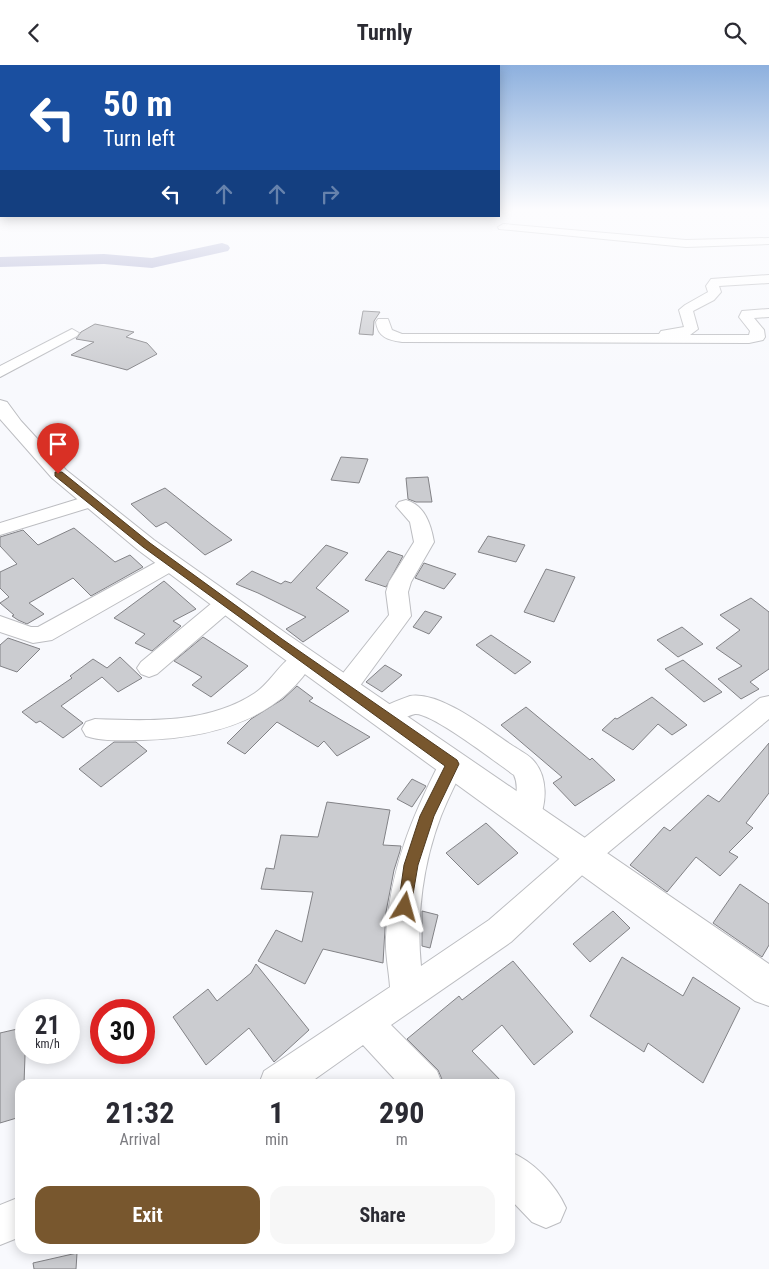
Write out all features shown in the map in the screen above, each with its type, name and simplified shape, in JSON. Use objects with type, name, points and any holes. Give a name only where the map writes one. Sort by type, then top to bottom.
[{"type":"highway","points":[[0,406],[14,425],[58,474],[171,563],[303,659],[769,987]]},
{"type":"street","points":[[502,327],[512,331],[527,333],[630,335],[682,333],[691,329],[686,310],[693,304],[712,296],[714,292],[712,286],[715,282],[769,279]]},
{"type":"street","points":[[383,322],[384,330],[388,335],[402,338],[754,339],[758,337],[757,330],[746,317],[747,315],[769,313]]},
{"type":"street","points":[[0,371],[72,333]]},
{"type":"street","points":[[0,529],[90,501]]},
{"type":"street","points":[[345,688],[400,616],[398,587],[424,543],[420,521],[406,506]]},
{"type":"street","points":[[0,624],[18,629],[30,636],[44,634],[171,563]]},
{"type":"street","points":[[149,668],[226,603]]},
{"type":"street","points":[[95,729],[175,729],[209,723],[242,712],[265,699],[303,659]]},
{"type":"street","points":[[387,718],[408,706],[418,705],[436,709],[523,767],[530,778],[532,793],[527,816]]},
{"type":"street","points":[[284,1079],[500,931],[584,856],[769,705]]},
{"type":"street","points":[[407,995],[402,938],[411,865],[427,816],[452,764]]},
{"type":"street","points":[[365,1023],[419,1079]]},
{"type":"street","points":[[515,1176],[546,1208]]},
{"type":"street","points":[[0,1225],[15,1219]]},
{"type":"building","points":[[363,311],[380,312],[374,321],[373,335],[359,334]]},
{"type":"building","points":[[95,324],[134,332],[126,337],[147,343],[157,354],[127,370],[71,355],[94,342],[76,339],[81,332]]},
{"type":"building","points":[[341,457],[368,459],[359,483],[331,480]]},
{"type":"building","points":[[428,477],[432,502],[416,502],[408,499],[406,478]]},
{"type":"building","points":[[165,488],[232,540],[205,555],[166,522],[156,527],[131,504]]},
{"type":"building","points":[[74,528],[115,562],[130,555],[143,567],[91,596],[73,578],[29,603],[44,614],[27,624],[18,620],[0,603],[9,597],[0,588],[0,572],[17,564],[0,546],[0,537],[23,530],[38,545]]},
{"type":"building","points":[[488,536],[525,545],[516,562],[478,552]]},
{"type":"building","points":[[326,545],[348,553],[316,588],[349,611],[303,642],[286,629],[306,617],[236,584],[252,571],[281,584],[285,581],[291,583]]},
{"type":"building","points":[[388,551],[403,556],[386,587],[365,580]]},
{"type":"building","points":[[424,563],[456,574],[444,589],[415,578]]},
{"type":"building","points":[[546,569],[575,577],[554,622],[524,612]]},
{"type":"building","points":[[164,581],[196,609],[173,621],[181,626],[152,651],[135,643],[145,634],[114,618]]},
{"type":"building","points":[[751,598],[769,612],[769,669],[750,682],[759,689],[741,699],[718,679],[742,666],[716,648],[740,630],[720,615]]},
{"type":"building","points":[[425,611],[442,617],[429,634],[413,627]]},
{"type":"building","points":[[682,627],[703,644],[678,657],[657,640]]},
{"type":"building","points":[[491,635],[531,662],[515,674],[476,645]]},
{"type":"building","points":[[203,637],[248,666],[211,697],[192,685],[202,677],[174,661]]},
{"type":"building","points":[[8,638],[40,649],[17,672],[0,666],[0,645]]},
{"type":"building","points":[[120,657],[142,678],[118,692],[102,677],[61,706],[83,723],[63,738],[40,721],[36,723],[22,712],[72,678],[70,676],[93,659],[107,668]]},
{"type":"building","points":[[683,660],[722,692],[704,702],[665,669]]},
{"type":"building","points":[[385,665],[402,675],[382,692],[366,682]]},
{"type":"building","points":[[297,686],[313,698],[309,701],[370,737],[337,756],[324,741],[318,747],[277,722],[245,754],[227,743],[251,719],[283,699]]},
{"type":"building","points":[[652,697],[687,725],[672,735],[658,724],[633,750],[602,730],[615,718],[617,719]]},
{"type":"building","points":[[526,707],[590,760],[592,758],[615,780],[575,806],[553,783],[562,777],[501,725]]},
{"type":"building","points":[[114,742],[136,742],[147,751],[101,787],[79,769]]},
{"type":"building","points":[[769,743],[769,793],[746,823],[753,828],[729,852],[738,857],[720,876],[696,857],[667,892],[630,865],[664,827],[670,831],[708,795],[719,802]]},
{"type":"building","points":[[412,779],[426,786],[412,807],[397,799]]},
{"type":"building","points":[[327,802],[390,810],[383,845],[401,846],[394,870],[386,912],[383,963],[323,949],[305,984],[258,961],[276,930],[302,942],[313,892],[261,889],[266,868],[274,869],[281,835],[318,837]]},
{"type":"building","points":[[486,823],[518,853],[478,885],[446,853]]},
{"type":"building","points":[[740,884],[769,904],[769,945],[762,957],[713,923]]},
{"type":"building","points":[[422,911],[438,915],[430,948],[422,946]]},
{"type":"building","points":[[613,911],[630,928],[590,962],[573,944]]},
{"type":"building","points":[[622,957],[683,996],[693,977],[740,1008],[703,1083],[648,1043],[644,1052],[590,1016]]},
{"type":"building","points":[[513,961],[573,1032],[534,1065],[502,1025],[472,1051],[499,1079],[442,1079],[438,1070],[407,1039],[459,996],[462,1000]]},
{"type":"building","points":[[256,964],[309,1030],[274,1062],[249,1028],[206,1065],[173,1017],[208,989],[217,1001],[251,973]]},
{"type":"building","points":[[15,1030],[15,1064],[25,1064],[24,1079],[15,1079],[15,1118],[0,1123],[0,1033]]},
{"type":"building","points":[[77,1254],[76,1269],[34,1269],[33,1263]]},
{"type":"route","points":[[58,474],[146,545],[452,764],[427,816],[411,865],[405,907]]}]
